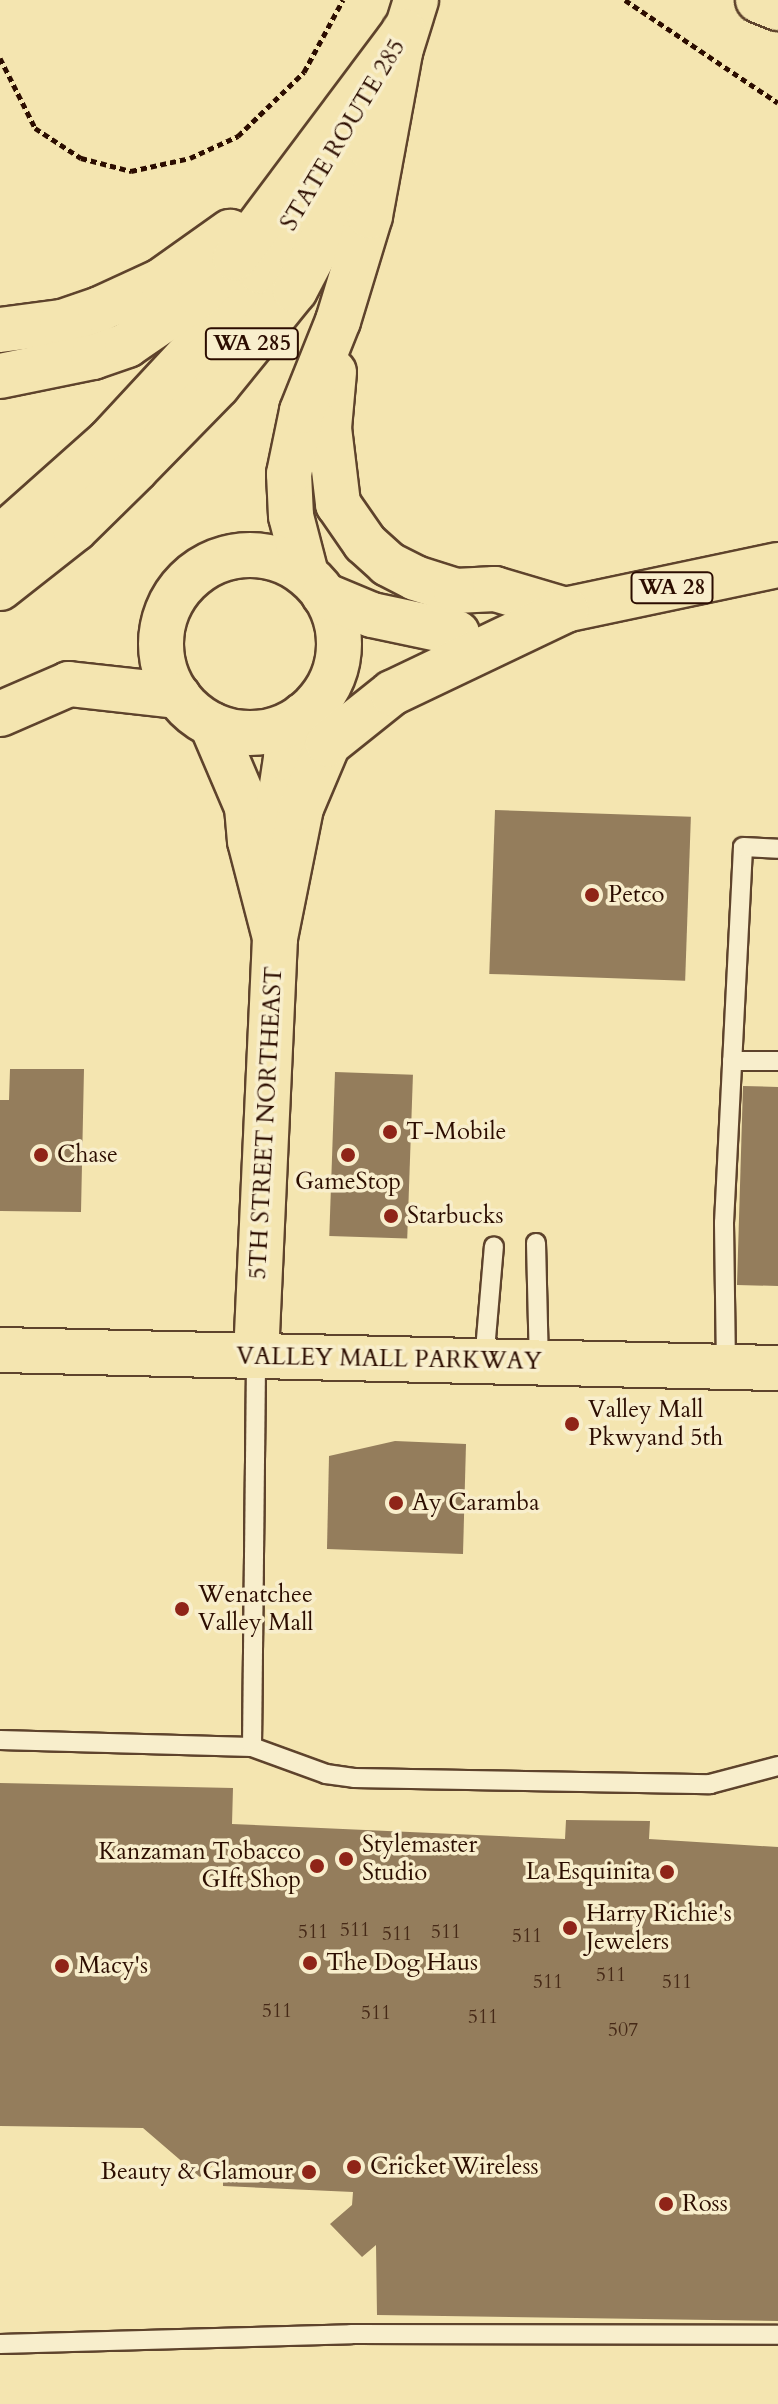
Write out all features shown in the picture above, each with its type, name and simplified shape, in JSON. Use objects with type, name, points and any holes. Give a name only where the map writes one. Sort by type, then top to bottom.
[{"type":"main road","points":[[758,0],[778,8]]},
{"type":"main road","points":[[315,701],[338,657],[337,624],[315,584],[291,516],[289,474],[302,411],[338,321],[370,216],[410,16]]},
{"type":"main road","points":[[0,330],[62,322],[100,309],[161,281],[211,248],[253,210],[323,117],[410,16]]},
{"type":"main road","points":[[0,376],[93,357],[127,345],[200,295],[235,258],[410,16]]},
{"type":"main road","name":"STATE ROUTE 285","points":[[0,538],[109,441],[221,320],[260,271],[331,161],[410,16]]},
{"type":"main road","name":"STATE ROUTE 285","points":[[0,588],[75,529],[136,469],[218,385],[295,290],[370,148],[410,16]]},
{"type":"main road","points":[[338,321],[329,428],[338,504],[365,543],[388,564],[415,578],[456,591],[495,589],[566,610]]},
{"type":"main road","points":[[212,725],[178,696],[163,667],[161,635],[169,604],[188,578],[215,561],[246,554],[278,559],[315,584],[372,615],[457,633]]},
{"type":"main road","name":"WA 28","points":[[212,725],[259,732],[315,701],[457,633],[778,565]]},
{"type":"main road","points":[[275,938],[301,808],[328,744],[392,693],[566,610]]},
{"type":"main road","points":[[0,714],[69,684],[178,696]]},
{"type":"main road","name":"5TH STREET NORTHEAST","points":[[267,891],[286,758],[315,701]]},
{"type":"main road","name":"5TH STREET NORTHEAST","points":[[212,725],[237,775],[250,841],[267,891],[275,938],[256,1356]]},
{"type":"main road","name":"VALLEY MALL PARKWAY","points":[[0,1350],[778,1368]]},
{"type":"lane","points":[[726,1367],[724,1223],[743,847],[778,849]]},
{"type":"lane","points":[[732,1061],[778,1061]]},
{"type":"lane","points":[[536,1243],[539,1363]]},
{"type":"lane","points":[[484,1362],[494,1246]]},
{"type":"lane","points":[[252,1747],[256,1356]]},
{"type":"lane","points":[[0,1740],[252,1747],[326,1774],[354,1778],[710,1784],[778,1766]]},
{"type":"lane","points":[[0,2344],[351,2334],[778,2335]]},
{"type":"path","points":[[0,58],[35,128],[81,158],[131,171],[190,158],[238,136],[304,72],[343,0]]},
{"type":"path","points":[[625,0],[778,103]]},
{"type":"building","name":"Petco","points":[[495,810],[691,817],[685,981],[489,974]]},
{"type":"building","name":"Chase","points":[[10,1069],[84,1069],[81,1212],[0,1211],[0,1100],[9,1100]]},
{"type":"building","points":[[335,1072],[413,1075],[407,1239],[329,1236]]},
{"type":"building","points":[[743,1086],[778,1087],[778,1286],[737,1285]]},
{"type":"building","name":"Ay Caramba","points":[[395,1441],[466,1444],[463,1554],[327,1549],[329,1456]]},
{"type":"building","points":[[0,1783],[233,1788],[232,1824],[565,1839],[566,1820],[650,1821],[649,1839],[778,1847],[778,2321],[377,2315],[376,2245],[362,2257],[330,2224],[352,2205],[353,2192],[223,2186],[223,2156],[200,2177],[143,2128],[0,2126]]},
{"type":"place","name":"Petco","points":[[592,895]]},
{"type":"place","name":"T-Mobile","points":[[390,1132]]},
{"type":"place","name":"Chase","points":[[41,1155]]},
{"type":"place","name":"GameStop","points":[[348,1155]]},
{"type":"place","name":"Starbucks","points":[[391,1216]]},
{"type":"place","name":"Valley Mall Pkwyand 5th","points":[[572,1424]]},
{"type":"place","name":"Ay Caramba","points":[[396,1503]]},
{"type":"place","name":"Wenatchee Valley Mall","points":[[182,1609]]},
{"type":"place","name":"Stylemaster Studio","points":[[346,1859]]},
{"type":"place","name":"Kanzaman Tobacco GIft Shop","points":[[317,1866]]},
{"type":"place","name":"La Esquinita","points":[[667,1872]]},
{"type":"place","name":"Harry Richie's Jewelers","points":[[570,1928]]},
{"type":"place","name":"The Dog Haus","points":[[310,1963]]},
{"type":"place","name":"Macy's","points":[[62,1966]]},
{"type":"place","name":"Cricket Wireless","points":[[354,2167]]},
{"type":"place","name":"Beauty & Glamour","points":[[309,2172]]},
{"type":"place","name":"Ross","points":[[666,2204]]}]
